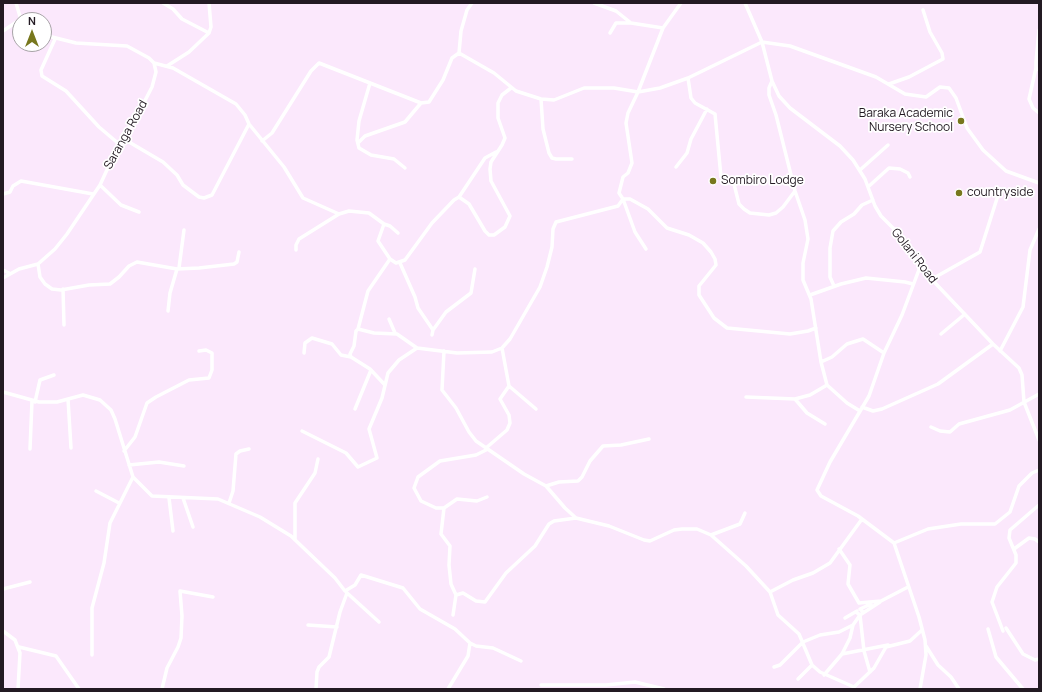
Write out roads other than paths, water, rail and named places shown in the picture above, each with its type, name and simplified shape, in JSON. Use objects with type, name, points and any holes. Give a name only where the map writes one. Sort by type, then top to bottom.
[{"type":"street","points":[[163,3],[173,9],[182,19],[209,33]]},
{"type":"street","points":[[167,66],[188,52],[209,33],[211,27],[208,3]]},
{"type":"street","points":[[262,141],[272,133],[317,63],[422,103],[428,102],[434,96],[450,63],[459,53],[461,30],[467,10],[472,3]]},
{"type":"street","points":[[594,3],[616,11],[631,23]]},
{"type":"street","points":[[646,249],[635,232],[623,199],[618,193],[619,186],[632,163],[627,118],[662,28],[681,3]]},
{"type":"street","name":"Golani Road","points":[[745,3],[762,42],[772,82],[779,96],[790,108],[840,146],[860,170],[881,216],[899,234],[920,267],[932,278],[992,344],[1000,350],[1021,372],[1024,402],[1039,440]]},
{"type":"street","points":[[889,84],[909,77],[943,59],[942,53],[930,32],[923,10]]},
{"type":"street","points":[[610,33],[616,23],[631,23],[662,28]]},
{"type":"street","points":[[3,31],[12,26]]},
{"type":"street","points":[[1039,30],[1037,69],[1029,99],[1033,108],[1039,113]]},
{"type":"street","points":[[52,38],[76,43],[127,46],[149,58],[154,63],[167,66],[236,104],[245,115],[249,124],[284,167],[300,195],[303,198],[339,214]]},
{"type":"street","points":[[55,39],[41,70],[42,76],[66,91],[99,127],[119,144]]},
{"type":"street","points":[[459,53],[494,73],[511,88],[519,92],[542,99],[554,100],[584,88],[614,88],[638,92],[660,88],[688,78],[762,42],[803,50],[870,74],[905,94],[922,97],[930,95],[940,87],[949,88],[956,98],[967,128],[983,150],[1006,171],[1039,182]]},
{"type":"street","name":"Saranga Road","points":[[3,278],[9,273],[38,264],[55,249],[100,185],[123,135],[134,120],[152,88],[156,72],[154,63]]},
{"type":"street","points":[[688,78],[691,98],[695,103],[715,114],[721,177],[725,181],[734,184],[739,204],[750,212],[769,215],[776,213],[783,207],[795,191]]},
{"type":"street","name":"Golani Road","points":[[772,82],[769,88],[769,95],[776,115],[795,191],[803,211],[808,239],[802,275],[810,295],[821,362],[827,385]]},
{"type":"street","points":[[370,83],[360,115],[357,144],[361,151],[371,155],[394,159],[405,168]]},
{"type":"street","points":[[459,197],[470,206],[485,231],[490,235],[494,235],[505,227],[510,216],[491,181],[490,169],[491,162],[505,138],[498,118],[498,103],[502,95],[511,88]]},
{"type":"street","points":[[542,99],[544,130],[549,153],[552,158],[572,159]]},
{"type":"street","points":[[357,144],[362,137],[405,122],[422,103]]},
{"type":"street","points":[[676,167],[687,153],[691,138],[707,109]]},
{"type":"street","points":[[123,135],[129,142],[163,162],[177,175],[183,185],[199,197],[204,198],[212,195],[249,124]]},
{"type":"street","points":[[860,170],[888,145]]},
{"type":"street","points":[[400,264],[409,255],[443,210],[459,197],[485,158],[497,152]]},
{"type":"street","points":[[868,187],[889,168],[900,169],[908,173],[910,177]]},
{"type":"street","points":[[3,194],[10,192],[12,186],[21,181],[93,194]]},
{"type":"street","points":[[100,185],[121,205],[139,212]]},
{"type":"street","points":[[932,278],[980,252],[1000,189]]},
{"type":"street","points":[[623,199],[630,199],[648,209],[656,215],[662,225],[703,243],[711,252],[716,265],[699,286],[699,295],[714,318],[727,328],[790,334],[816,328]]},
{"type":"street","points":[[358,329],[374,333],[395,333],[403,336],[417,348],[444,351],[492,352],[502,348],[540,287],[552,247],[554,225],[556,222],[618,206],[623,199]]},
{"type":"street","points":[[834,286],[830,277],[830,248],[833,231],[841,222],[854,214],[862,205],[873,200]]},
{"type":"street","points":[[296,250],[296,245],[299,239],[339,214],[350,211],[366,212],[384,224],[390,226],[398,233]]},
{"type":"street","points":[[384,224],[378,241],[390,259],[396,264],[400,264]]},
{"type":"street","points":[[1000,350],[1023,307],[1030,250],[1039,229]]},
{"type":"street","points":[[168,311],[170,293],[178,268],[184,230]]},
{"type":"street","points":[[38,264],[40,277],[45,284],[52,289],[63,289],[89,285],[110,284],[120,277],[129,266],[137,262],[178,268],[199,268],[234,264],[237,262],[239,252]]},
{"type":"street","points":[[351,357],[350,354],[354,346],[356,331],[358,329],[368,291],[390,259]]},
{"type":"street","points":[[400,264],[415,297],[418,308],[433,330]]},
{"type":"street","points":[[920,267],[902,315],[884,352],[869,396],[832,457],[817,490],[824,498],[862,519],[894,543],[926,646],[938,666],[951,677],[959,689]]},
{"type":"street","points":[[3,270],[9,273]]},
{"type":"street","points":[[432,335],[433,330],[446,312],[472,293],[475,270]]},
{"type":"street","points":[[810,295],[834,286],[866,278],[899,281],[913,284]]},
{"type":"street","points":[[63,289],[64,325]]},
{"type":"street","points":[[941,334],[965,314]]},
{"type":"street","points":[[389,319],[395,333]]},
{"type":"street","points":[[304,353],[305,343],[312,338],[332,344],[341,355],[351,357],[371,370],[385,385]]},
{"type":"street","points":[[821,362],[832,357],[847,344],[863,339],[884,352]]},
{"type":"street","points":[[746,397],[795,399],[810,395],[827,385],[847,404],[861,409],[882,409],[938,384],[992,344]]},
{"type":"street","points":[[302,431],[346,453],[358,467],[376,459],[377,454],[370,429],[389,370],[399,360],[417,348]]},
{"type":"street","points":[[502,348],[509,386],[536,409]]},
{"type":"street","points":[[124,451],[135,437],[147,403],[189,380],[209,378],[212,370],[212,353],[206,350],[198,351]]},
{"type":"street","points":[[444,351],[442,390],[456,408],[469,432],[476,441],[524,474],[546,486],[576,518]]},
{"type":"street","points":[[355,409],[371,370]]},
{"type":"street","points":[[30,449],[33,402],[40,380],[54,375]]},
{"type":"street","points":[[487,497],[477,501],[457,499],[444,508],[431,507],[422,501],[415,493],[415,480],[440,460],[476,455],[487,448],[507,430],[510,423],[509,415],[500,399],[509,386]]},
{"type":"street","points":[[3,392],[33,402],[57,402],[83,395],[92,397],[107,405],[115,419],[133,477],[152,496],[169,498],[206,498],[228,503],[265,520],[295,540],[335,578],[346,592],[379,622]]},
{"type":"street","points":[[931,427],[940,431],[950,432],[959,424],[1018,407],[1039,394]]},
{"type":"street","points":[[68,399],[71,448]]},
{"type":"street","points":[[795,399],[806,413],[825,424]]},
{"type":"street","points":[[546,486],[559,482],[578,481],[603,446],[621,446],[649,439]]},
{"type":"street","points":[[228,503],[233,491],[236,454],[240,451],[249,450]]},
{"type":"street","points":[[295,540],[295,504],[315,473],[318,459]]},
{"type":"street","points":[[129,465],[159,462],[184,466]]},
{"type":"street","points":[[894,543],[928,530],[961,524],[995,524],[1010,512],[1019,486],[1032,473],[1039,470]]},
{"type":"street","points":[[92,655],[92,608],[106,550],[110,523],[133,477]]},
{"type":"street","points":[[96,491],[119,503]]},
{"type":"street","points":[[169,498],[174,531]]},
{"type":"street","points":[[182,498],[193,528]]},
{"type":"street","points":[[1003,631],[992,602],[997,587],[1016,563],[1014,550],[1009,538],[1010,530],[1039,505]]},
{"type":"street","points":[[444,508],[440,534],[450,546],[449,565],[451,584],[456,595],[453,615]]},
{"type":"street","points":[[711,535],[740,524],[744,513]]},
{"type":"street","points":[[456,595],[463,593],[476,601],[484,602],[506,574],[535,546],[549,524],[554,521],[576,518],[608,526],[650,541],[674,530],[697,529],[711,535],[746,566],[770,592],[778,615],[796,631],[803,642],[812,665],[824,675],[854,687],[870,672],[888,645]]},
{"type":"street","points":[[770,592],[830,563],[862,519]]},
{"type":"street","points":[[1014,550],[1029,538],[1035,539],[1039,542]]},
{"type":"street","points":[[839,549],[850,565],[848,584],[856,600],[859,603],[881,601]]},
{"type":"street","points":[[316,689],[317,672],[319,667],[329,657],[346,592],[355,585],[361,575],[403,588],[420,609],[455,629],[470,644],[493,648],[521,661]]},
{"type":"street","points":[[3,589],[30,582]]},
{"type":"street","points":[[845,618],[860,612],[908,586]]},
{"type":"street","points":[[162,689],[167,668],[181,638],[182,616],[180,591],[213,597]]},
{"type":"street","points":[[824,675],[842,654],[850,638],[853,625],[860,612],[874,602]]},
{"type":"street","points":[[860,612],[864,651],[870,672]]},
{"type":"street","points":[[851,631],[857,625],[856,621]]},
{"type":"street","points":[[308,625],[337,627]]},
{"type":"street","points":[[774,668],[780,665],[803,642],[820,635],[832,634],[853,625]]},
{"type":"street","points":[[1006,628],[1023,654],[1036,660],[1039,659]]},
{"type":"street","points":[[842,654],[864,651],[882,645],[910,641],[922,630]]},
{"type":"street","points":[[988,630],[996,657],[1023,689]]},
{"type":"street","points":[[3,631],[15,640],[19,647],[20,661],[18,689]]},
{"type":"street","points":[[448,689],[468,656],[470,644]]},
{"type":"street","points":[[920,689],[925,663],[926,646]]},
{"type":"street","points":[[19,647],[56,656],[79,689]]},
{"type":"street","points":[[798,679],[812,665]]},
{"type":"street","points":[[540,684],[563,687],[635,682],[664,689]]},
{"type":"place","name":"Baraka Academic Nursery School","points":[[961,121]]},
{"type":"place","name":"Sombiro Lodge","points":[[713,181]]},
{"type":"place","name":"countryside","points":[[959,193]]}]
